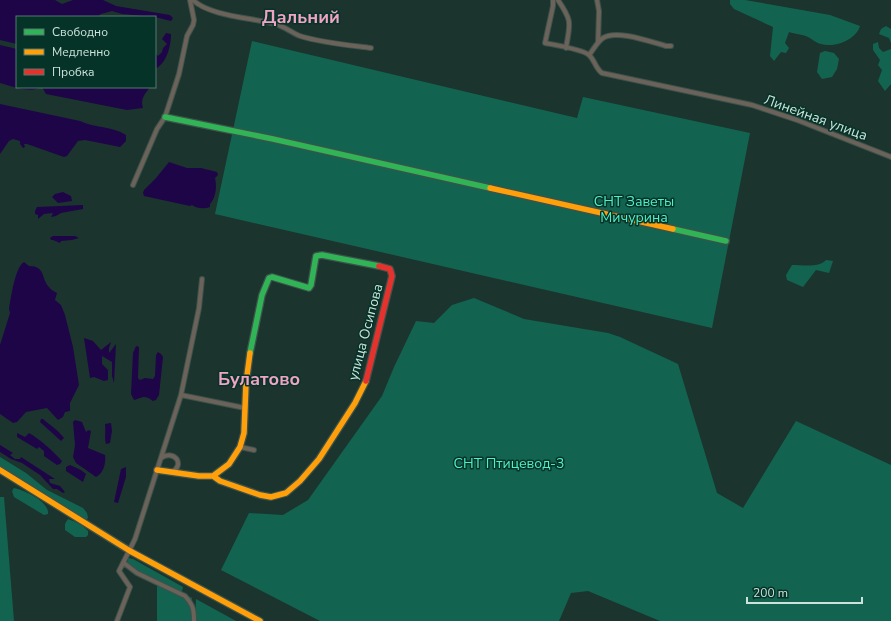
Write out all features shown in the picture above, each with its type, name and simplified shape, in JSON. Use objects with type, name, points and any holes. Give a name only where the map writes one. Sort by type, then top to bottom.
[{"type":"street","points":[[133,185],[157,129],[165,117],[179,74],[187,36],[194,20],[190,0]]},
{"type":"street","points":[[193,0],[208,10],[278,24],[299,36],[310,39],[370,48]]},
{"type":"street","points":[[553,0],[554,6],[545,43],[589,54],[604,37],[611,34],[620,34],[671,46]]},
{"type":"street","points":[[558,0],[565,9],[570,21],[566,48]]},
{"type":"street","points":[[597,0],[599,12],[598,43]]},
{"type":"street","name":"Линейная улица","points":[[589,54],[598,70],[607,74],[752,105],[797,120],[891,157]]},
{"type":"street","points":[[165,117],[273,139],[726,241]]},
{"type":"street","name":"улица Осипова","points":[[157,470],[199,476],[213,476],[260,495],[271,497],[286,493],[300,481],[308,472],[355,403],[365,384],[370,369],[392,276],[390,269],[322,255],[316,256],[315,258],[311,285],[309,288],[272,277],[269,278],[262,295],[249,358],[244,433],[240,447],[228,464],[213,476]]},
{"type":"street","points":[[117,621],[130,587],[119,571],[130,551],[143,516],[181,395],[199,308],[202,279]]},
{"type":"street","points":[[181,395],[245,408]]},
{"type":"street","points":[[240,447],[254,450]]},
{"type":"street","points":[[161,459],[166,455],[175,457],[178,462],[178,466],[172,472]]},
{"type":"street","points":[[0,470],[130,551],[260,621]]},
{"type":"street","points":[[124,562],[138,573],[184,596],[191,602],[194,610],[194,621]]},
{"type":"green space","points":[[730,0],[745,0],[830,15],[860,26],[858,31],[850,39],[832,45],[819,43],[806,36],[789,32],[785,43],[789,48],[786,53],[781,52],[774,61],[770,56],[773,27],[734,9],[730,4]]},
{"type":"green space","points":[[886,26],[891,29],[891,43],[889,38],[879,34],[881,29]]},
{"type":"green space","name":"СНТ Заветы Мичурина","points":[[252,41],[577,118],[583,97],[750,133],[712,328],[215,214]]},
{"type":"green space","points":[[878,42],[879,48],[883,52],[891,49],[891,84],[885,91],[878,81],[882,70],[878,65],[880,60],[873,50],[873,44]]},
{"type":"green space","points":[[825,51],[834,53],[839,59],[837,69],[832,77],[822,79],[817,72],[820,53]]},
{"type":"green space","points":[[826,260],[833,261],[829,273],[816,270],[803,287],[787,280],[786,275],[792,265],[815,265],[823,263]]},
{"type":"green space","name":"СНТ Птицевод-3","points":[[474,298],[524,319],[608,333],[620,337],[678,364],[717,493],[743,508],[796,421],[891,465],[891,621],[660,621],[588,591],[571,593],[559,621],[320,621],[221,570],[249,513],[283,515],[308,500],[382,396],[416,321],[434,323],[452,305]]},
{"type":"green space","points":[[0,457],[26,473],[47,490],[83,508],[87,513],[88,518],[86,520],[81,519],[0,468]]},
{"type":"green space","points":[[14,488],[36,497],[45,505],[48,510],[48,514],[44,515],[14,497],[12,491]]},
{"type":"green space","points":[[0,497],[4,497],[14,621],[0,621]]},
{"type":"green space","points":[[68,519],[84,527],[88,531],[88,535],[86,537],[75,537],[65,530],[65,524]]},
{"type":"green space","points":[[128,558],[133,559],[183,587],[181,592],[192,598],[192,621],[157,621],[157,581],[137,571],[127,563]]},
{"type":"green space","points":[[196,599],[236,621],[195,621]]},
{"type":"shaded area","points":[[0,0],[55,0],[62,4],[73,0],[103,0],[116,6],[170,15],[173,18],[171,21],[156,16],[122,14],[112,11],[98,16],[16,16],[16,44],[0,40]]},
{"type":"shaded area","points":[[166,33],[171,34],[168,54],[163,63],[156,68],[156,54],[158,56],[167,44],[162,39]]},
{"type":"shaded area","points":[[0,45],[16,49],[16,88],[0,83]]},
{"type":"shaded area","points":[[16,88],[40,88],[37,89]]},
{"type":"shaded area","points":[[43,88],[149,88],[143,99],[143,108],[127,110],[46,94]]},
{"type":"shaded area","points":[[0,104],[115,130],[126,135],[126,141],[120,147],[85,140],[78,141],[67,156],[64,157],[27,144],[24,144],[25,147],[23,148],[20,141],[13,139],[9,141],[0,154]]},
{"type":"shaded area","points":[[169,162],[187,168],[201,168],[217,172],[218,175],[215,178],[216,192],[210,207],[199,208],[192,205],[190,206],[144,196],[144,190]]},
{"type":"shaded area","points":[[63,192],[71,196],[72,201],[58,203],[52,197],[55,194]]},
{"type":"shaded area","points":[[83,205],[83,209],[61,213],[51,217],[53,213],[44,214],[38,219],[38,215],[35,214],[37,207]]},
{"type":"shaded area","points":[[53,236],[75,236],[79,238],[61,241],[60,243],[51,240],[50,238]]},
{"type":"shaded area","points":[[24,262],[29,266],[38,268],[47,284],[57,293],[55,300],[61,305],[65,315],[73,347],[79,385],[70,403],[70,411],[65,412],[63,417],[58,420],[47,408],[26,412],[17,422],[13,423],[0,414],[0,345],[10,313],[9,309],[16,276],[18,270]]},
{"type":"shaded area","points":[[84,338],[93,341],[101,350],[111,342],[109,353],[116,344],[114,383],[112,376],[112,362],[102,356],[102,364],[108,370],[108,380],[104,381],[94,377],[90,378]]},
{"type":"shaded area","points":[[136,346],[139,347],[138,378],[140,380],[145,378],[153,379],[155,376],[156,355],[158,352],[163,357],[159,395],[156,400],[153,401],[145,397],[134,400],[131,394],[133,353]]},
{"type":"shaded area","points":[[41,419],[59,432],[64,438],[61,441],[40,422]]},
{"type":"shaded area","points":[[75,420],[82,422],[86,432],[88,430],[91,431],[88,448],[105,455],[104,468],[96,477],[76,463],[73,457],[75,445],[73,422]]},
{"type":"shaded area","points":[[111,423],[112,431],[110,443],[106,444],[105,424]]},
{"type":"shaded area","points":[[17,433],[25,437],[29,433],[38,439],[62,461],[60,464],[57,465],[44,456],[44,451],[39,447],[37,449],[17,437]]},
{"type":"shaded area","points":[[0,445],[13,453],[10,455],[15,459],[20,459],[21,457],[55,479],[49,479],[50,483],[60,486],[65,492],[63,493],[57,489],[53,489],[40,475],[22,463],[11,459],[0,452]]},
{"type":"shaded area","points":[[70,465],[86,474],[83,482],[66,471],[66,467]]},
{"type":"shaded area","points":[[126,467],[126,477],[118,503],[114,502],[121,469]]},
{"type":"traffic: fast","points":[[165,117],[273,139],[490,188]]},
{"type":"traffic: fast","points":[[673,229],[726,241]]},
{"type":"traffic: fast","points":[[250,353],[262,295],[269,278],[272,277],[309,288],[311,285],[316,256],[322,255],[379,266]]},
{"type":"traffic: slow","points":[[490,188],[673,229]]},
{"type":"traffic: slow","points":[[213,476],[229,464],[240,447],[244,433],[246,383],[250,353]]},
{"type":"traffic: slow","points":[[157,470],[199,476],[213,476],[220,481],[260,495],[271,497],[286,493],[300,481],[319,459],[355,403],[366,381]]},
{"type":"traffic: slow","points":[[0,470],[130,551],[260,621]]},
{"type":"traffic: jam","points":[[366,381],[392,276],[390,269],[379,266]]},
{"type":"district","name":"Дальний","points":[[301,17]]},
{"type":"district","name":"Булатово","points":[[259,379]]}]
